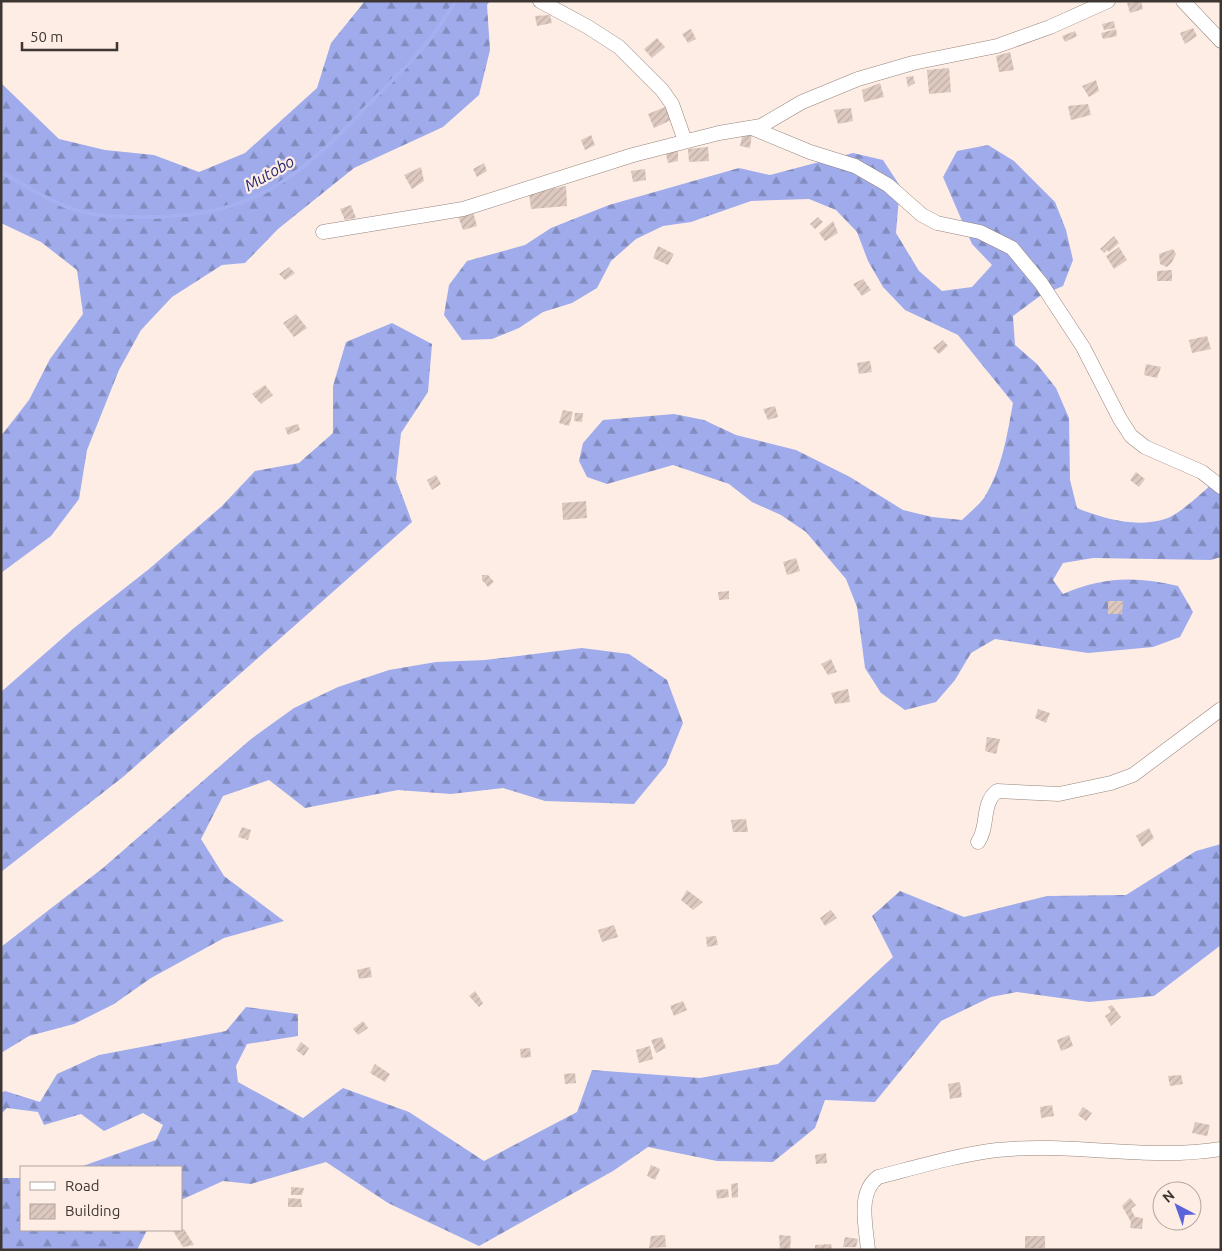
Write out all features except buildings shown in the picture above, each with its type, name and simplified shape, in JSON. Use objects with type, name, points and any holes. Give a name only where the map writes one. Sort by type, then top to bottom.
[{"type":"street","points":[[540,1],[588,27],[619,47],[662,90],[672,104],[685,141]]},
{"type":"street","points":[[323,232],[463,209],[522,189],[685,141],[752,128],[770,122],[802,102],[858,78],[913,63],[997,46],[1050,28],[1108,1]]},
{"type":"street","points":[[1183,1],[1221,41]]},
{"type":"street","points":[[752,128],[810,152],[855,166],[888,185],[916,210],[937,223],[980,232],[1012,248],[1041,283],[1083,347],[1120,419],[1131,436],[1145,446],[1202,472],[1221,487]]},
{"type":"street","points":[[978,842],[984,829],[987,804],[991,796],[997,791],[1059,794],[1111,783],[1134,775],[1221,709]]},
{"type":"street","points":[[868,1250],[865,1193],[870,1183],[878,1177],[997,1150],[1048,1149],[1172,1152],[1221,1150]]},
{"type":"green space","points":[[365,1],[490,1],[487,5],[490,50],[479,95],[443,127],[354,168],[278,229],[245,263],[222,265],[172,297],[141,330],[119,370],[87,450],[79,499],[51,536],[1,573],[1,436],[29,400],[50,359],[83,314],[77,270],[41,242],[1,223],[1,83],[59,139],[105,150],[154,155],[199,172],[245,153],[317,88],[331,43]]},
{"type":"green space","points":[[988,145],[1014,161],[1055,202],[1066,230],[1073,260],[1063,286],[1040,296],[1013,316],[1015,345],[1037,364],[1056,388],[1069,418],[1070,480],[1077,508],[1098,516],[1120,521],[1154,522],[1178,512],[1221,476],[1221,557],[1211,560],[1093,558],[1063,563],[1053,580],[1063,594],[1077,588],[1106,581],[1134,580],[1163,583],[1178,586],[1193,612],[1180,637],[1153,647],[1088,653],[995,639],[971,653],[955,680],[936,702],[905,710],[881,693],[865,668],[857,607],[846,579],[806,532],[781,515],[752,502],[729,484],[673,465],[607,484],[587,477],[579,461],[583,443],[603,420],[674,414],[704,420],[736,435],[796,450],[850,477],[903,510],[932,517],[962,520],[976,507],[984,498],[1000,464],[1013,403],[958,335],[905,310],[883,287],[868,261],[857,232],[836,210],[809,199],[751,201],[691,222],[663,226],[636,239],[611,261],[597,288],[572,303],[543,312],[519,328],[492,339],[462,340],[444,315],[449,285],[467,261],[525,245],[551,228],[609,205],[739,168],[770,175],[853,153],[883,160],[900,186],[896,233],[919,271],[942,291],[972,287],[992,265],[972,244],[943,177],[957,151]]},
{"type":"green space","points":[[392,323],[432,344],[428,392],[401,433],[396,479],[412,522],[123,777],[1,872],[1,692],[74,628],[149,569],[222,506],[255,471],[299,463],[333,433],[333,386],[346,342]]},
{"type":"green space","points":[[582,648],[629,654],[667,680],[683,723],[666,765],[634,804],[545,801],[503,788],[451,794],[398,790],[305,808],[269,780],[223,796],[201,839],[224,876],[284,921],[224,938],[151,978],[114,1004],[74,1024],[29,1036],[1,1053],[1,947],[103,868],[251,739],[294,708],[338,687],[389,670],[436,662],[485,660]]},
{"type":"green space","points":[[1221,844],[1221,945],[1154,996],[1089,1002],[1017,992],[991,997],[941,1021],[875,1102],[825,1100],[815,1128],[773,1162],[717,1161],[648,1147],[613,1171],[479,1246],[388,1203],[326,1162],[251,1184],[223,1181],[182,1200],[182,1166],[83,1166],[156,1140],[163,1125],[143,1113],[104,1131],[81,1114],[44,1125],[38,1112],[7,1108],[1,1114],[1,1093],[5,1091],[40,1102],[57,1074],[99,1055],[226,1031],[246,1007],[298,1014],[298,1036],[247,1044],[236,1066],[238,1082],[303,1118],[343,1088],[409,1112],[484,1161],[577,1112],[592,1070],[700,1078],[778,1064],[893,957],[872,916],[900,891],[964,917],[1047,896],[1126,895],[1196,851]]},
{"type":"green space","points":[[1,1178],[20,1178],[20,1231],[146,1231],[137,1250],[1,1250]]},
{"type":"waterway","name":"Mutobo","points":[[1,172],[59,204],[79,211],[104,216],[147,217],[185,215],[218,210],[247,200],[273,188],[321,152],[415,57],[457,1]]}]
